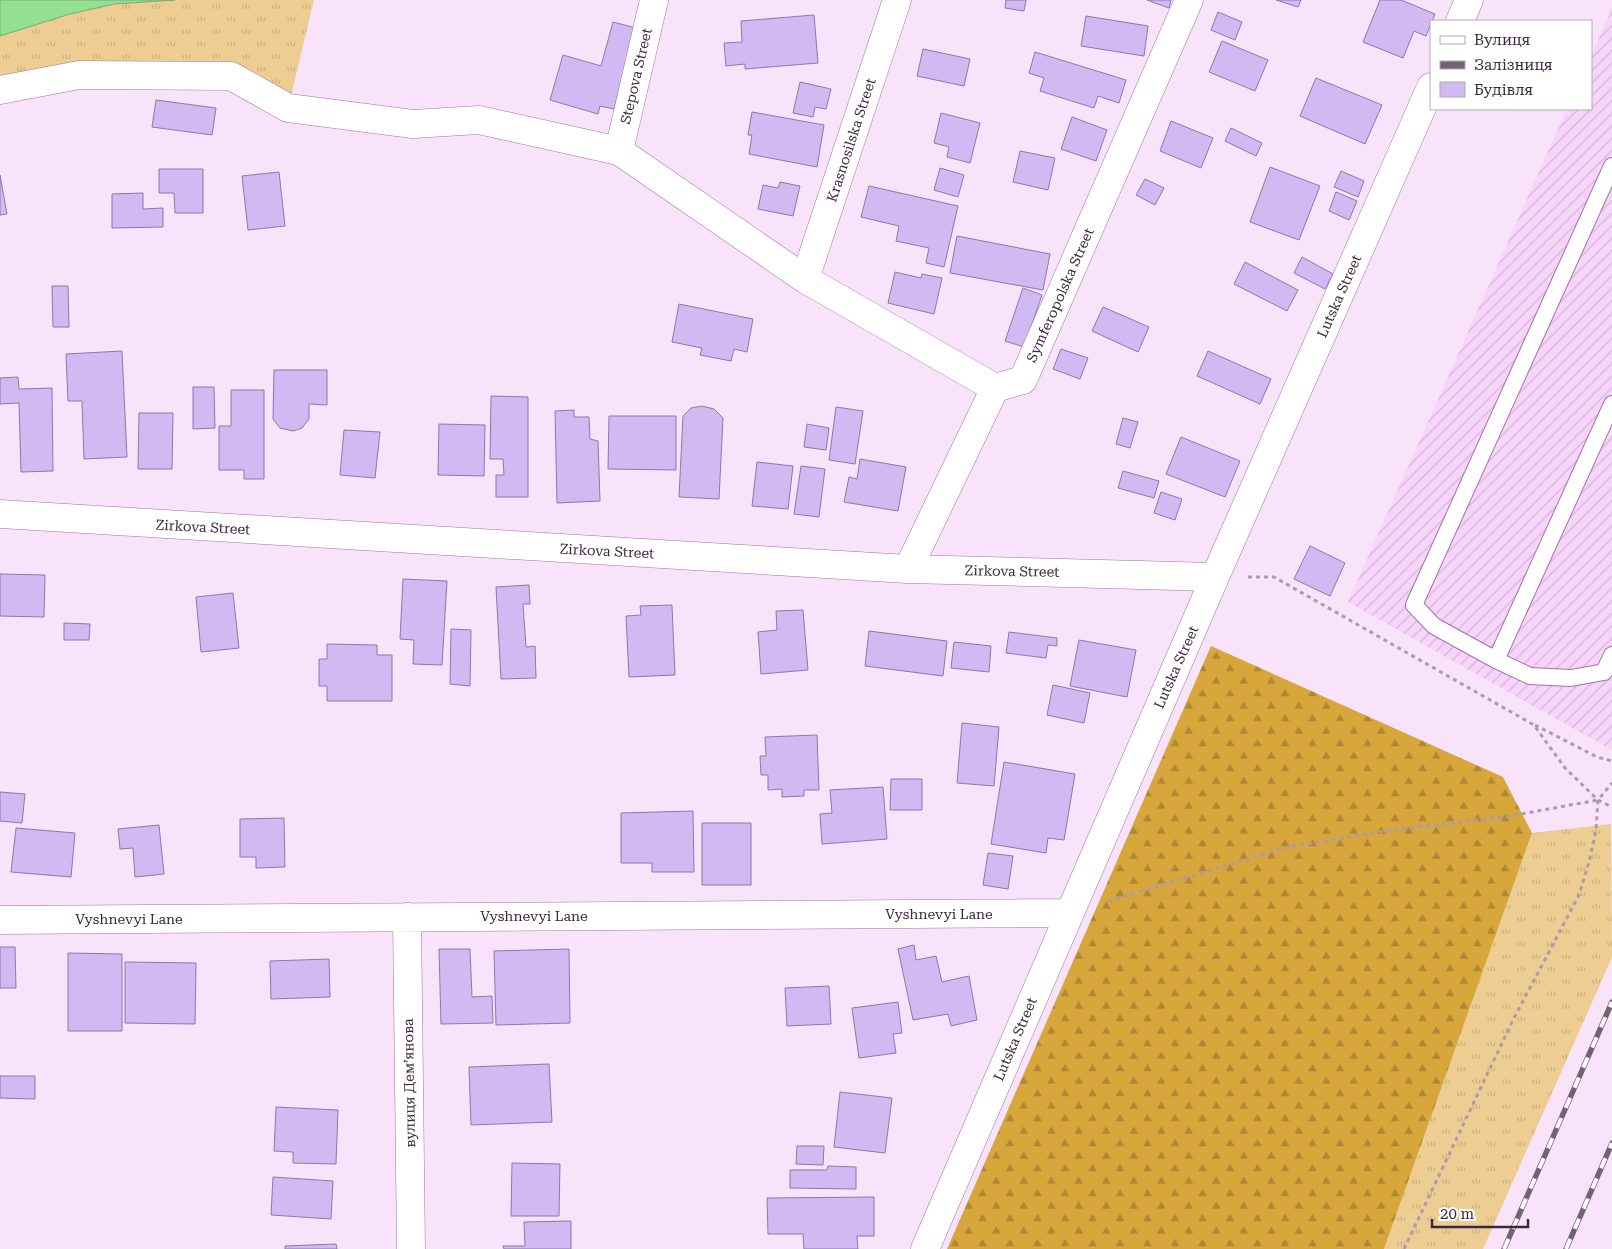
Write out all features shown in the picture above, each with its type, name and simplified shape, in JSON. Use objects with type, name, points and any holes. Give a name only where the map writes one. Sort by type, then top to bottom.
[{"type":"street","name":"Stepova Street","points":[[619,151],[654,0]]},
{"type":"street","name":"Krasnosilska Street","points":[[804,279],[896,0]]},
{"type":"street","name":"Symferopolska Street","points":[[995,388],[1022,380],[1189,0]]},
{"type":"street","points":[[1460,20],[1469,0]]},
{"type":"street","points":[[0,90],[79,75],[231,76],[288,108],[413,124],[478,120],[619,151],[804,279],[995,388],[908,569]]},
{"type":"street","name":"Lutska Street","points":[[925,1249],[1215,577],[1430,89]]},
{"type":"street","name":"Zirkova Street","points":[[0,514],[908,569],[1215,577]]},
{"type":"street","name":"Vyshnevyi Lane","points":[[0,920],[1069,913]]},
{"type":"street","name":"вулиця Демʼянова","points":[[407,917],[411,1249]]},
{"type":"lane","points":[[1612,166],[1414,605],[1434,626],[1496,660],[1530,676],[1571,678],[1604,672],[1612,656]]},
{"type":"lane","points":[[1496,660],[1612,404]]},
{"type":"path","points":[[1215,577],[1274,577],[1534,725],[1597,757],[1612,761]]},
{"type":"path","points":[[1534,725],[1565,768],[1598,800],[1612,807]]},
{"type":"path","points":[[1404,1249],[1513,1020],[1579,896],[1590,862],[1596,830],[1598,800],[1612,783]]},
{"type":"path","points":[[1069,913],[1284,848],[1378,832],[1510,816],[1598,800]]},
{"type":"shaded area","points":[[0,0],[175,0],[114,4],[70,14],[0,36]]},
{"type":"shaded area","points":[[1612,8],[1612,750],[1348,602],[1567,110],[1592,110],[1592,54]]},
{"type":"green space","points":[[0,0],[314,0],[288,108],[231,76],[0,90]]},
{"type":"green space","points":[[1211,646],[1503,777],[1532,833],[1384,1249],[947,1249]]},
{"type":"green space","points":[[1611,824],[1612,957],[1483,1249],[1384,1249],[1532,833]]},
{"type":"building","points":[[1006,0],[1026,0],[1024,11],[1005,8]]},
{"type":"building","points":[[1147,0],[1171,0],[1169,8]]},
{"type":"building","points":[[1276,0],[1301,0],[1298,7]]},
{"type":"building","points":[[1380,0],[1401,0],[1435,14],[1433,20],[1430,20],[1430,26],[1426,36],[1414,31],[1403,58],[1363,42]]},
{"type":"building","points":[[1218,12],[1242,22],[1235,40],[1211,30]]},
{"type":"building","points":[[814,15],[818,63],[745,69],[745,64],[726,66],[724,43],[742,42],[741,21]]},
{"type":"building","points":[[1086,16],[1148,26],[1144,56],[1081,46]]},
{"type":"building","points":[[613,22],[636,28],[614,109],[600,106],[598,114],[550,100],[563,55],[601,66]]},
{"type":"building","points":[[1222,41],[1268,60],[1255,91],[1209,72]]},
{"type":"building","points":[[923,49],[970,59],[964,86],[917,76]]},
{"type":"building","points":[[1035,52],[1126,80],[1119,103],[1098,96],[1094,108],[1040,91],[1044,78],[1029,73]]},
{"type":"building","points":[[1316,78],[1382,105],[1365,144],[1300,116]]},
{"type":"building","points":[[800,82],[831,89],[826,109],[815,107],[813,117],[793,113]]},
{"type":"building","points":[[156,100],[216,108],[212,135],[152,127]]},
{"type":"building","points":[[752,112],[824,125],[817,167],[749,154],[752,135],[748,135]]},
{"type":"building","points":[[941,113],[980,123],[970,163],[947,157],[949,147],[934,143]]},
{"type":"building","points":[[1072,117],[1107,130],[1096,161],[1061,149]]},
{"type":"building","points":[[1171,121],[1213,138],[1201,168],[1160,151]]},
{"type":"building","points":[[1231,128],[1262,143],[1256,156],[1225,141]]},
{"type":"building","points":[[1020,151],[1055,158],[1048,190],[1013,182]]},
{"type":"building","points":[[1270,167],[1320,186],[1299,240],[1250,222]]},
{"type":"building","points":[[940,168],[964,175],[958,197],[934,190]]},
{"type":"building","points":[[159,169],[203,169],[203,213],[175,213],[174,193],[159,193]]},
{"type":"building","points":[[1341,171],[1364,181],[1358,197],[1334,187]]},
{"type":"building","points":[[279,172],[285,226],[248,230],[242,176]]},
{"type":"building","points":[[0,175],[7,214],[0,215]]},
{"type":"building","points":[[1145,179],[1164,188],[1155,205],[1136,195]]},
{"type":"building","points":[[780,182],[800,186],[793,216],[758,209],[763,185],[778,188]]},
{"type":"building","points":[[869,186],[958,206],[944,267],[926,263],[929,248],[896,241],[899,226],[861,217]]},
{"type":"building","points":[[1336,192],[1357,201],[1349,220],[1329,211]]},
{"type":"building","points":[[143,193],[143,209],[163,208],[163,227],[112,228],[112,194]]},
{"type":"building","points":[[957,236],[1050,254],[1043,290],[950,273]]},
{"type":"building","points":[[1302,257],[1333,274],[1325,289],[1294,273]]},
{"type":"building","points":[[1245,262],[1298,290],[1287,311],[1234,284]]},
{"type":"building","points":[[895,272],[921,278],[922,274],[942,278],[934,314],[888,303]]},
{"type":"building","points":[[52,286],[68,286],[69,327],[53,327]]},
{"type":"building","points":[[1023,288],[1042,295],[1024,347],[1005,341]]},
{"type":"building","points":[[679,304],[753,319],[747,352],[734,349],[731,361],[700,355],[702,348],[672,342]]},
{"type":"building","points":[[1103,307],[1149,327],[1138,352],[1092,331]]},
{"type":"building","points":[[1061,349],[1088,358],[1080,379],[1053,369]]},
{"type":"building","points":[[122,351],[127,457],[84,459],[82,401],[68,401],[66,354]]},
{"type":"building","points":[[1208,351],[1271,379],[1260,404],[1197,376]]},
{"type":"building","points":[[274,370],[327,370],[327,405],[309,404],[309,419],[302,428],[293,431],[280,428],[273,419]]},
{"type":"building","points":[[18,377],[19,389],[52,388],[53,471],[21,472],[19,403],[0,404],[0,378]]},
{"type":"building","points":[[193,387],[214,387],[215,428],[193,429]]},
{"type":"building","points":[[231,390],[264,390],[264,479],[244,479],[244,470],[219,470],[219,426],[231,426]]},
{"type":"building","points":[[491,396],[528,397],[528,497],[496,497],[496,475],[504,475],[503,459],[490,459]]},
{"type":"building","points":[[702,406],[714,409],[723,418],[719,499],[679,497],[683,416],[691,408]]},
{"type":"building","points":[[836,407],[863,411],[855,464],[829,460]]},
{"type":"building","points":[[574,410],[574,417],[589,417],[590,439],[598,441],[600,501],[557,503],[555,411]]},
{"type":"building","points":[[139,413],[173,413],[172,469],[138,469]]},
{"type":"building","points":[[609,416],[676,416],[676,470],[608,469]]},
{"type":"building","points":[[1123,418],[1138,422],[1130,448],[1116,444]]},
{"type":"building","points":[[439,424],[485,425],[484,476],[438,475]]},
{"type":"building","points":[[807,424],[829,428],[826,450],[804,447]]},
{"type":"building","points":[[344,430],[380,432],[375,478],[340,475]]},
{"type":"building","points":[[1181,437],[1240,461],[1225,497],[1166,474]]},
{"type":"building","points":[[860,459],[906,467],[898,511],[844,502],[849,477],[857,479]]},
{"type":"building","points":[[757,462],[793,466],[788,509],[752,506]]},
{"type":"building","points":[[801,466],[825,469],[819,517],[794,514]]},
{"type":"building","points":[[1123,471],[1159,481],[1154,498],[1118,488]]},
{"type":"building","points":[[1161,492],[1182,499],[1175,520],[1154,513]]},
{"type":"building","points":[[1310,546],[1345,563],[1330,596],[1294,579]]},
{"type":"building","points":[[0,574],[45,575],[44,617],[0,616]]},
{"type":"building","points":[[403,579],[447,581],[442,665],[413,664],[414,640],[400,639]]},
{"type":"building","points":[[529,585],[530,604],[523,604],[526,647],[535,646],[536,678],[501,679],[496,587]]},
{"type":"building","points":[[233,593],[239,648],[201,652],[196,597]]},
{"type":"building","points":[[672,605],[675,675],[629,677],[626,616],[641,615],[640,606]]},
{"type":"building","points":[[803,610],[808,670],[761,674],[758,632],[777,630],[776,611]]},
{"type":"building","points":[[64,623],[90,624],[89,640],[64,640]]},
{"type":"building","points":[[451,629],[471,630],[470,686],[450,684]]},
{"type":"building","points":[[869,631],[947,641],[943,676],[865,666]]},
{"type":"building","points":[[1009,632],[1057,638],[1057,646],[1048,645],[1046,658],[1006,653]]},
{"type":"building","points":[[1079,640],[1136,650],[1127,697],[1070,686]]},
{"type":"building","points":[[954,642],[991,646],[989,672],[951,668]]},
{"type":"building","points":[[327,644],[377,645],[377,655],[392,655],[392,701],[327,701],[327,686],[319,686],[319,659],[327,659]]},
{"type":"building","points":[[1053,685],[1090,693],[1084,723],[1047,715]]},
{"type":"building","points":[[962,723],[999,727],[994,786],[957,783]]},
{"type":"building","points":[[817,735],[819,790],[804,790],[804,796],[782,797],[782,789],[768,790],[768,775],[761,775],[760,756],[766,756],[765,737]]},
{"type":"building","points":[[1004,762],[1075,774],[1064,840],[1048,838],[1046,853],[991,844]]},
{"type":"building","points":[[891,779],[922,779],[922,810],[890,810]]},
{"type":"building","points":[[883,787],[887,839],[822,844],[820,814],[832,813],[830,790]]},
{"type":"building","points":[[0,792],[25,794],[22,823],[0,821]]},
{"type":"building","points":[[693,811],[694,872],[652,872],[652,863],[621,863],[621,813]]},
{"type":"building","points":[[284,818],[285,867],[256,868],[256,857],[240,857],[240,819]]},
{"type":"building","points":[[702,823],[751,823],[751,885],[702,885]]},
{"type":"building","points":[[159,825],[164,874],[135,877],[133,848],[120,849],[118,829]]},
{"type":"building","points":[[16,828],[75,833],[71,877],[11,872]]},
{"type":"building","points":[[988,853],[1013,856],[1008,889],[983,885]]},
{"type":"building","points":[[914,945],[916,960],[936,956],[942,982],[969,976],[977,1020],[951,1026],[948,1014],[913,1020],[898,949]]},
{"type":"building","points":[[0,947],[15,947],[16,988],[0,988]]},
{"type":"building","points":[[439,949],[470,949],[472,997],[492,996],[493,1023],[441,1024]]},
{"type":"building","points":[[569,949],[570,1023],[496,1025],[494,951]]},
{"type":"building","points":[[68,953],[122,954],[122,1031],[68,1031]]},
{"type":"building","points":[[329,959],[330,997],[271,999],[270,961]]},
{"type":"building","points":[[125,962],[196,963],[195,1024],[125,1023]]},
{"type":"building","points":[[829,986],[831,1024],[787,1026],[785,988]]},
{"type":"building","points":[[898,1002],[902,1033],[893,1034],[896,1053],[859,1058],[852,1008]]},
{"type":"building","points":[[549,1064],[552,1122],[471,1125],[469,1067]]},
{"type":"building","points":[[0,1076],[35,1076],[35,1099],[0,1098]]},
{"type":"building","points":[[840,1092],[892,1098],[885,1153],[834,1147]]},
{"type":"building","points":[[276,1107],[338,1110],[336,1164],[293,1163],[293,1152],[274,1151]]},
{"type":"building","points":[[797,1146],[824,1146],[823,1165],[796,1164]]},
{"type":"building","points":[[512,1163],[560,1164],[559,1216],[511,1216]]},
{"type":"building","points":[[828,1166],[856,1167],[856,1189],[790,1188],[790,1170],[827,1170]]},
{"type":"building","points":[[273,1177],[333,1181],[331,1219],[271,1215]]},
{"type":"building","points":[[874,1197],[874,1236],[857,1236],[858,1249],[804,1249],[803,1234],[768,1234],[767,1198]]},
{"type":"building","points":[[571,1221],[571,1249],[504,1249],[503,1246],[525,1246],[524,1222]]},
{"type":"building","points":[[336,1244],[337,1249],[285,1249],[285,1246]]},
{"type":"railway","points":[[1504,1249],[1612,1002]]},
{"type":"railway","points":[[1566,1249],[1612,1143]]}]
